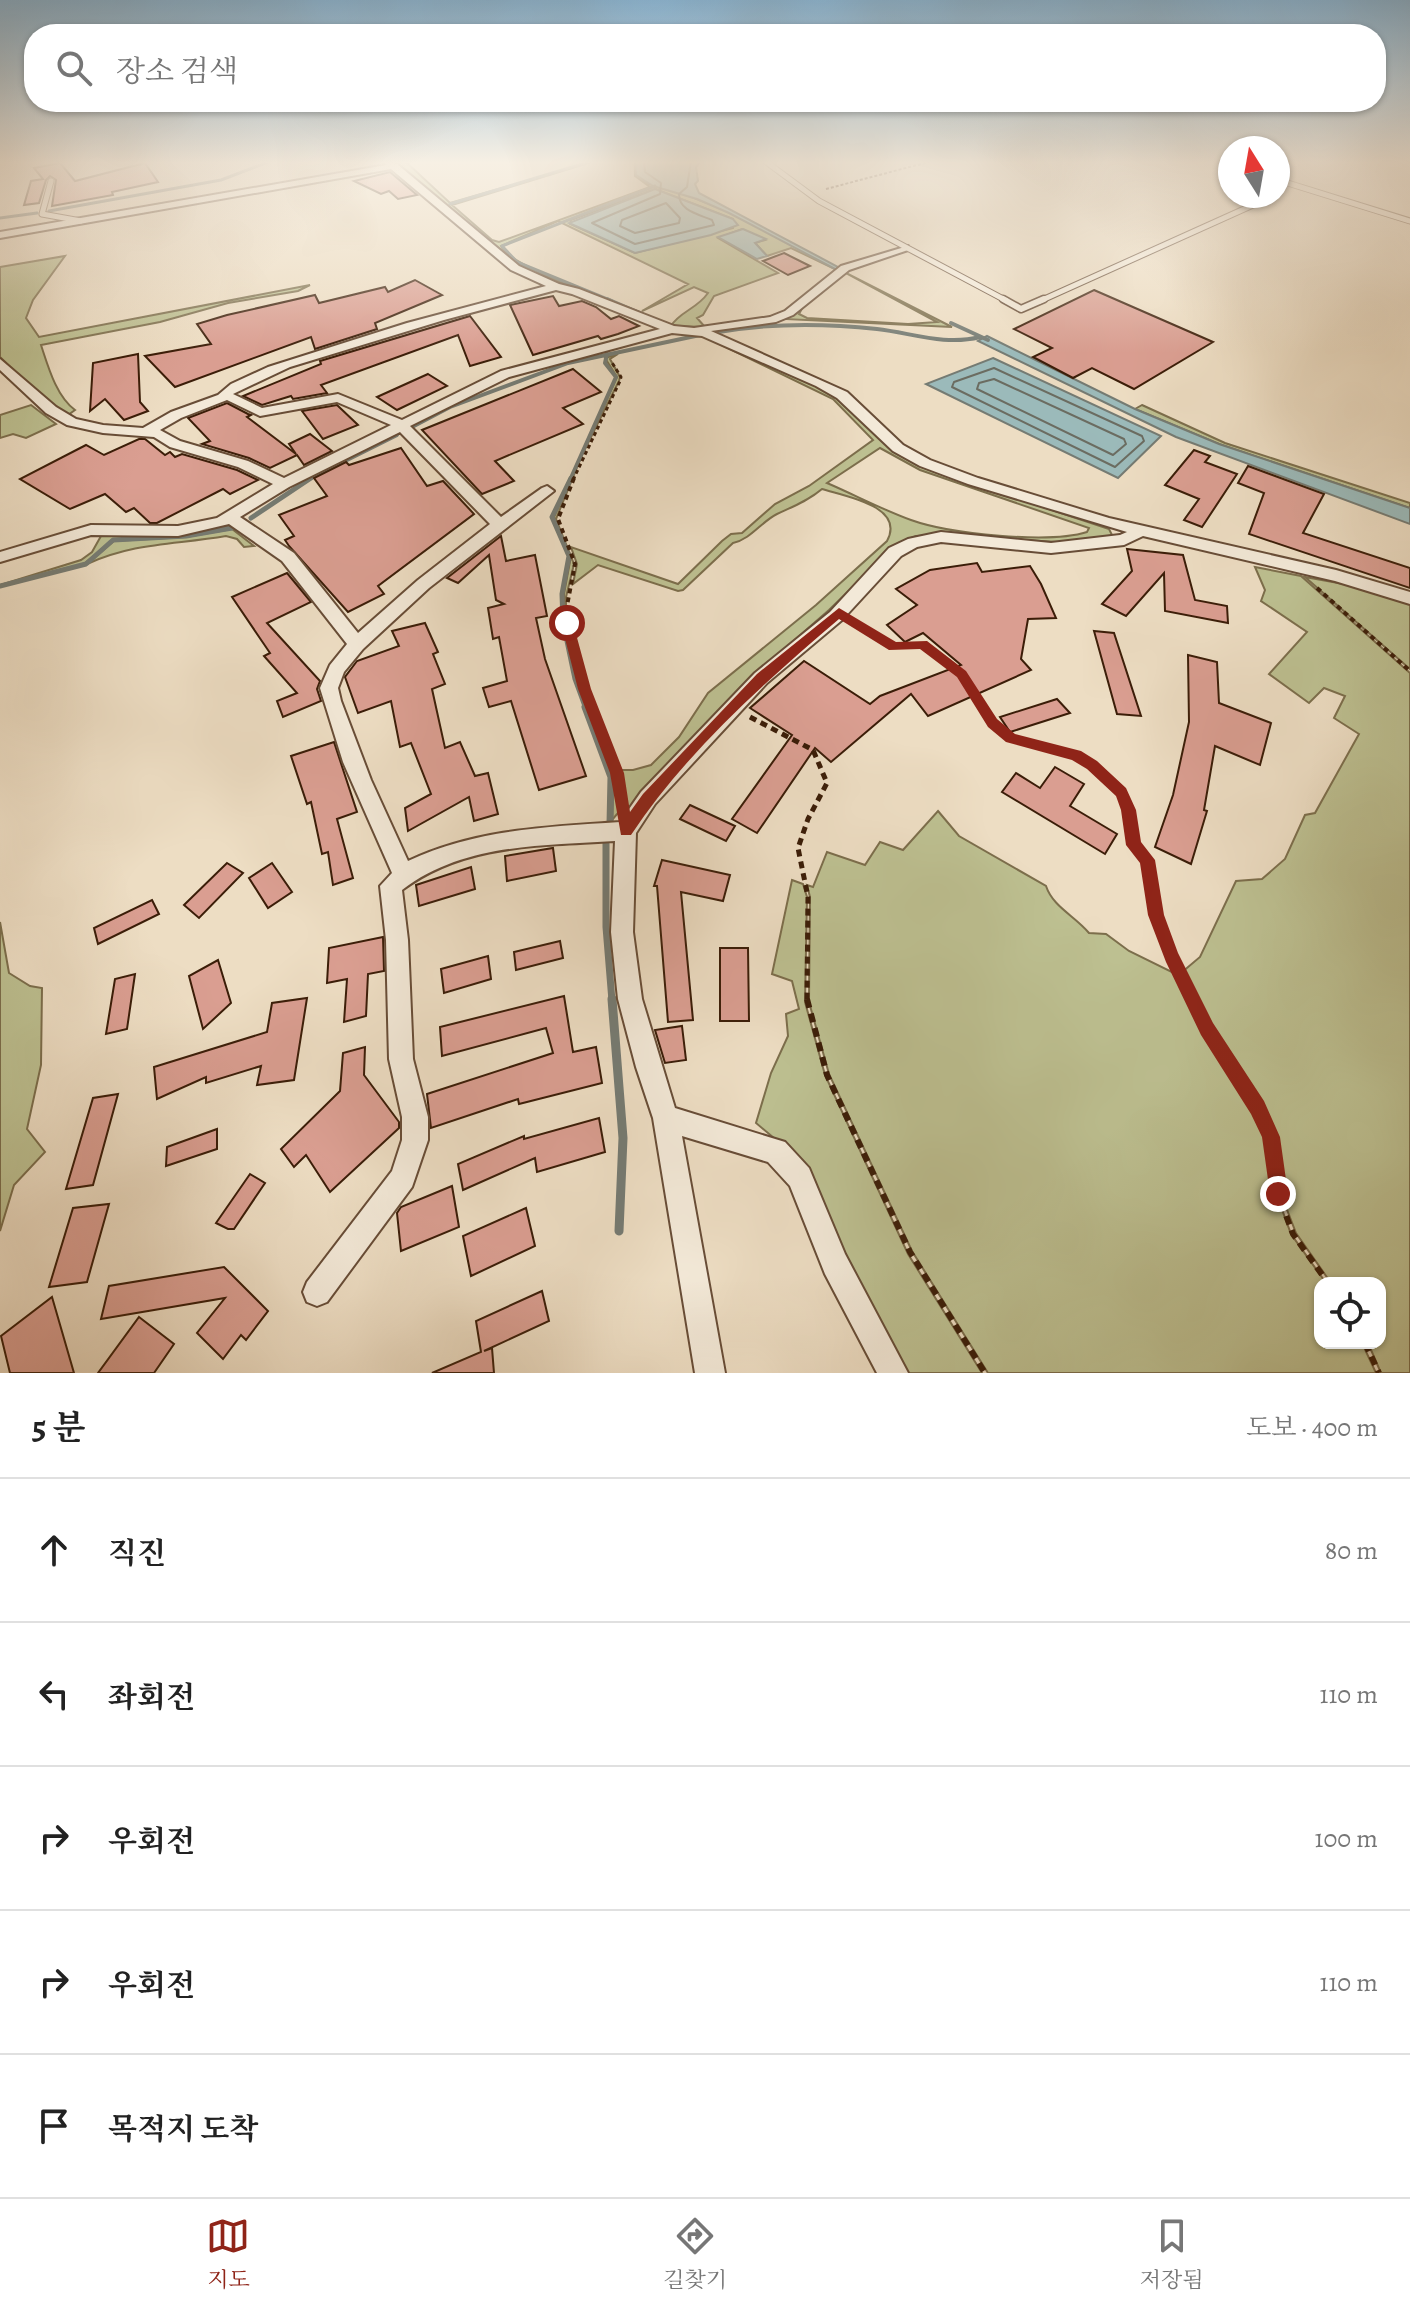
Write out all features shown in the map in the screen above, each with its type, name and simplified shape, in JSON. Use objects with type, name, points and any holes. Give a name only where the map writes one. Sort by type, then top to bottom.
[{"type":"street","points":[[0,235],[62,225]]},
{"type":"street","points":[[463,225],[507,263],[556,287],[575,291],[672,329],[705,333],[831,389],[898,448],[925,463],[1035,501],[1141,530],[1360,582],[1410,598]]},
{"type":"street","points":[[688,331],[772,320],[789,313],[845,268],[904,248]]},
{"type":"street","points":[[147,431],[185,411],[224,397],[234,386],[289,364],[423,320],[556,287]]},
{"type":"street","points":[[0,557],[76,533],[102,530],[178,531],[232,519],[284,484],[505,374],[672,329]]},
{"type":"street","points":[[0,363],[51,410],[72,422],[103,429],[147,431],[175,444],[243,464],[284,484]]},
{"type":"street","points":[[224,397],[260,412],[338,398],[400,424],[499,524]]},
{"type":"street","points":[[403,874],[350,757],[329,688],[332,673],[357,644],[499,524],[547,491]]},
{"type":"street","points":[[232,519],[288,557],[357,644]]},
{"type":"street","points":[[710,1373],[666,1118],[648,1067],[630,999],[622,932],[626,831],[648,798],[761,678],[839,613],[895,552],[913,543],[941,537],[966,537],[1051,548],[1124,540],[1141,530]]},
{"type":"street","points":[[317,1292],[403,1178],[415,1140],[415,1117],[401,1059],[397,940],[391,886],[403,874],[449,854],[519,836],[626,831]]},
{"type":"street","points":[[666,1118],[776,1151],[784,1159],[800,1177],[835,1264],[893,1373]]},
{"type":"lane","points":[[864,225],[1021,309],[1210,225]]},
{"type":"path","points":[[625,343],[611,359],[621,377],[620,381],[583,455],[558,519],[575,564],[566,611],[572,647],[617,773],[626,831]]},
{"type":"path","points":[[1291,566],[1410,671]]},
{"type":"path","points":[[839,613],[894,647],[922,644],[961,674],[1000,731],[1011,738],[1076,755],[1092,765],[1121,792],[1128,810],[1134,845],[1147,860],[1156,915],[1171,957],[1207,1029],[1257,1108],[1271,1137],[1278,1194],[1293,1234],[1324,1277]]},
{"type":"path","points":[[733,708],[813,750],[822,767],[827,783],[808,819],[798,848],[808,897],[807,1002],[819,1049],[827,1075],[910,1252],[985,1373]]},
{"type":"path","points":[[1368,1349],[1379,1373]]},
{"type":"green space","points":[[470,225],[475,225],[499,242],[549,225],[501,246],[524,265],[642,313],[519,267]]},
{"type":"green space","points":[[566,225],[635,253],[733,228],[733,225],[755,225],[837,270],[791,248],[767,256],[755,243],[765,240],[742,229],[718,238],[778,273],[714,296],[703,315],[697,318],[705,327],[671,326],[708,293],[694,287],[642,311],[688,284]]},
{"type":"green space","points":[[65,256],[33,300],[26,318],[39,337],[310,285],[298,291],[228,303],[160,322],[41,345],[58,389],[75,410],[68,415],[39,395],[0,357],[0,267]]},
{"type":"green space","points":[[846,273],[952,327],[784,319],[804,305],[799,314],[807,318],[908,324],[937,322]]},
{"type":"green space","points":[[703,336],[812,382],[846,403],[882,441],[940,473],[1109,529],[1113,537],[1074,543],[939,535],[916,536],[898,543],[829,610],[752,677],[640,802],[627,811],[617,770],[651,765],[679,737],[708,693],[816,605],[887,541],[891,529],[888,519],[870,504],[822,489],[771,517],[745,538],[733,543],[683,590],[678,591],[598,565],[573,584],[577,564],[571,547],[678,584],[731,534],[742,533],[775,504],[809,486],[873,440],[833,399]],"holes":[[[880,448],[920,470],[1089,528],[1087,532],[1070,536],[1049,537],[999,536],[950,529],[900,516],[827,483]]]},
{"type":"green space","points":[[618,354],[610,359],[620,377],[619,381],[582,455],[556,519],[569,550],[554,517],[617,377],[605,358]]},
{"type":"green space","points":[[31,405],[56,424],[26,438],[13,434],[0,438],[0,415]]},
{"type":"green space","points":[[1142,405],[1225,443],[1410,503],[1410,508],[1219,444],[1135,409]]},
{"type":"green space","points":[[222,526],[232,528],[187,535],[113,540],[85,563],[70,569],[0,585],[81,560],[92,552],[101,536],[180,533]]},
{"type":"green space","points":[[232,529],[254,546],[244,547],[237,539],[226,536],[139,548],[87,564],[114,541],[186,537]]},
{"type":"green space","points":[[571,556],[574,564],[566,597],[566,623],[583,689],[621,793],[618,813],[612,820],[613,777],[576,679],[564,621],[564,594]]},
{"type":"green space","points":[[1255,567],[1301,576],[1410,673],[1410,1373],[1381,1373],[1371,1349],[1386,1349],[1386,1277],[1327,1277],[1296,1233],[1281,1194],[1273,1137],[1259,1107],[1209,1029],[1181,973],[1200,957],[1236,881],[1262,879],[1285,859],[1305,815],[1315,813],[1359,734],[1334,718],[1345,696],[1324,688],[1309,703],[1269,674],[1307,632],[1261,601],[1265,590]]},
{"type":"green space","points":[[1305,577],[1366,588],[1410,604],[1410,669]]},
{"type":"green space","points":[[938,811],[959,836],[1046,886],[1059,906],[1089,933],[1106,934],[1129,951],[1178,975],[1205,1030],[1255,1108],[1268,1137],[1276,1193],[1291,1234],[1322,1277],[1314,1277],[1314,1349],[1365,1349],[1376,1373],[988,1373],[912,1251],[829,1074],[809,1002],[810,897],[807,885],[813,887],[827,852],[865,865],[880,842],[903,850]]},
{"type":"green space","points":[[792,880],[803,884],[807,897],[805,1002],[825,1075],[908,1254],[982,1373],[902,1373],[787,1149],[756,1123],[771,1073],[788,1036],[786,1014],[799,1009],[792,981],[772,974]]},
{"type":"green space","points":[[0,922],[9,973],[30,986],[42,988],[41,1065],[27,1129],[45,1152],[14,1185],[0,1231]]},
{"type":"water","points":[[574,225],[738,225],[711,235],[635,253]]},
{"type":"water","points":[[752,225],[759,225],[840,268],[837,270]]},
{"type":"water","points":[[743,229],[766,239],[755,243],[767,256],[757,259],[718,237]]},
{"type":"water","points":[[987,336],[1135,409],[1219,444],[1410,508],[1410,524],[1176,437],[978,341]]},
{"type":"water","points":[[993,358],[1161,436],[1118,478],[926,384]]},
{"type":"building","points":[[784,253],[810,266],[788,275],[763,261]]},
{"type":"building","points":[[415,280],[442,295],[375,323],[377,329],[315,349],[311,337],[175,387],[145,356],[211,344],[197,324],[227,315],[315,295],[319,303],[385,287],[388,292]]},
{"type":"building","points":[[1094,290],[1213,342],[1134,389],[1092,368],[1073,378],[1033,357],[1052,348],[1014,329]]},
{"type":"building","points":[[553,296],[559,306],[582,301],[611,319],[619,316],[639,326],[601,339],[598,336],[533,355],[510,305]]},
{"type":"building","points":[[470,316],[501,357],[470,366],[458,335],[321,385],[327,393],[293,399],[291,396],[262,405],[243,396],[321,364],[320,361]]},
{"type":"building","points":[[138,354],[140,402],[148,411],[124,420],[105,399],[90,411],[93,363]]},
{"type":"building","points":[[573,369],[601,392],[563,408],[583,424],[495,461],[514,481],[482,494],[422,430]]},
{"type":"building","points":[[428,374],[447,386],[397,410],[377,397]]},
{"type":"building","points":[[227,403],[251,415],[247,417],[296,454],[289,444],[310,434],[332,451],[304,465],[297,455],[270,468],[249,458],[202,444],[210,441],[188,418]]},
{"type":"building","points":[[337,405],[358,425],[323,439],[302,411]]},
{"type":"building","points":[[145,439],[165,455],[170,452],[175,457],[182,454],[237,470],[258,480],[230,494],[223,489],[157,523],[150,523],[134,508],[126,512],[105,494],[70,509],[20,479],[86,445],[104,455]]},
{"type":"building","points":[[401,448],[427,486],[443,481],[474,514],[378,586],[384,594],[348,612],[289,546],[285,540],[294,536],[279,515],[327,496],[314,478],[346,462],[349,465]]},
{"type":"building","points":[[1194,450],[1210,456],[1205,462],[1237,474],[1202,527],[1184,520],[1199,499],[1165,485]]},
{"type":"building","points":[[1248,466],[1324,494],[1303,533],[1410,568],[1410,588],[1249,534],[1264,493],[1238,483]]},
{"type":"building","points":[[501,536],[506,561],[535,555],[547,616],[536,618],[545,659],[586,776],[539,790],[511,701],[489,707],[483,688],[507,681],[499,637],[493,639],[488,608],[504,604],[496,600],[489,555],[458,583],[447,578]]},
{"type":"building","points":[[1127,549],[1183,555],[1195,600],[1227,606],[1228,623],[1165,611],[1164,573],[1126,616],[1102,604],[1132,571]]},
{"type":"building","points":[[977,563],[982,572],[1030,566],[1041,584],[1056,618],[1028,619],[1021,659],[1031,670],[928,716],[911,694],[831,762],[815,748],[757,833],[732,819],[792,735],[750,708],[804,661],[870,704],[880,696],[961,665],[923,633],[905,642],[887,625],[917,605],[896,589],[930,570]]},
{"type":"building","points":[[287,573],[311,602],[267,623],[320,681],[317,689],[321,701],[283,717],[277,701],[297,693],[264,656],[270,653],[232,597]]},
{"type":"building","points":[[425,623],[438,652],[433,654],[445,684],[432,689],[445,748],[460,742],[475,776],[488,773],[498,814],[474,821],[469,797],[408,831],[405,808],[431,794],[411,743],[400,747],[391,701],[358,713],[345,677],[357,661],[399,646],[392,631]]},
{"type":"building","points":[[1094,631],[1114,633],[1141,716],[1117,714]]},
{"type":"building","points":[[1188,655],[1217,662],[1219,703],[1271,723],[1260,765],[1215,746],[1204,810],[1207,811],[1191,864],[1155,847],[1173,795],[1189,722]]},
{"type":"building","points":[[1057,699],[1070,713],[1010,732],[1000,717]]},
{"type":"building","points":[[334,742],[357,812],[337,819],[353,878],[333,885],[328,852],[322,854],[311,802],[307,804],[291,756]]},
{"type":"building","points":[[1055,767],[1084,784],[1070,806],[1117,834],[1105,854],[1002,792],[1016,773],[1040,788]]},
{"type":"building","points":[[690,805],[735,826],[726,841],[680,819]]},
{"type":"building","points":[[553,848],[556,871],[507,881],[505,856]]},
{"type":"building","points":[[662,860],[730,875],[723,901],[681,892],[693,1020],[668,1022],[657,886],[654,886]]},
{"type":"building","points":[[227,863],[243,873],[199,918],[184,905]]},
{"type":"building","points":[[272,863],[292,892],[268,908],[249,878]]},
{"type":"building","points":[[471,867],[475,889],[419,906],[416,885]]},
{"type":"building","points":[[152,900],[159,914],[98,944],[94,928]]},
{"type":"building","points":[[383,937],[384,971],[368,974],[366,1016],[344,1022],[347,979],[327,983],[329,948]]},
{"type":"building","points":[[560,941],[563,958],[516,970],[514,952]]},
{"type":"building","points":[[720,948],[748,948],[749,1021],[720,1021]]},
{"type":"building","points":[[488,956],[491,979],[444,993],[441,969]]},
{"type":"building","points":[[218,960],[231,1003],[203,1029],[189,976]]},
{"type":"building","points":[[135,974],[127,1029],[106,1034],[115,979]]},
{"type":"building","points":[[564,996],[573,1052],[596,1047],[602,1083],[519,1104],[518,1099],[431,1128],[427,1094],[553,1053],[546,1028],[442,1056],[440,1027]]},
{"type":"building","points":[[307,998],[294,1080],[257,1085],[261,1066],[206,1083],[206,1077],[157,1099],[154,1067],[267,1032],[272,1003]]},
{"type":"building","points":[[682,1026],[686,1060],[665,1063],[655,1030]]},
{"type":"building","points":[[365,1047],[364,1075],[399,1122],[399,1128],[330,1192],[306,1155],[294,1167],[281,1149],[340,1091],[343,1053]]},
{"type":"building","points":[[118,1094],[93,1185],[66,1189],[93,1098]]},
{"type":"building","points":[[599,1118],[605,1152],[537,1172],[535,1158],[463,1190],[458,1164],[524,1136],[524,1139]]},
{"type":"building","points":[[217,1129],[217,1149],[166,1166],[167,1147]]},
{"type":"building","points":[[250,1174],[265,1183],[234,1229],[216,1223]]},
{"type":"building","points":[[452,1186],[459,1227],[401,1251],[397,1213],[401,1207]]},
{"type":"building","points":[[109,1204],[87,1282],[49,1287],[73,1208]]},
{"type":"building","points":[[526,1208],[535,1246],[471,1276],[463,1236]]},
{"type":"building","points":[[224,1267],[268,1311],[246,1340],[241,1335],[223,1359],[197,1333],[225,1298],[101,1319],[109,1286]]},
{"type":"building","points":[[542,1291],[549,1321],[484,1351],[492,1348],[494,1373],[432,1373],[481,1352],[476,1321]]},
{"type":"building","points":[[52,1297],[74,1373],[10,1373],[1,1336]]},
{"type":"building","points":[[139,1317],[174,1344],[154,1373],[98,1373]]},
{"type":"waterway","points":[[555,225],[502,246],[517,262],[612,301]]},
{"type":"waterway","points":[[607,299],[642,314]]},
{"type":"waterway","points":[[951,323],[988,340]]},
{"type":"waterway","points":[[712,333],[753,327],[815,325],[877,329],[954,340],[980,337]]},
{"type":"waterway","points":[[607,355],[700,335]]},
{"type":"waterway","points":[[412,427],[450,407],[568,363],[607,355]]},
{"type":"waterway","points":[[570,480],[616,377],[605,363],[607,355]]},
{"type":"waterway","points":[[311,478],[397,435]]},
{"type":"waterway","points":[[251,518],[311,478]]},
{"type":"waterway","points":[[307,480],[311,478]]},
{"type":"waterway","points":[[571,478],[552,517],[569,556],[562,594],[563,622],[575,679],[586,709]]},
{"type":"waterway","points":[[0,586],[86,564],[113,540],[186,536],[232,528]]},
{"type":"waterway","points":[[585,707],[611,777],[610,824]]},
{"type":"waterway","points":[[606,842],[606,927],[612,1001]]},
{"type":"waterway","points":[[612,999],[623,1138],[619,1231]]},
{"type":"route","points":[[567,623],[585,689],[617,773],[626,831],[648,798],[761,678],[839,613],[894,647],[922,644],[949,662],[961,674],[992,723],[1011,738],[1076,755],[1092,765],[1121,792],[1128,810],[1134,845],[1147,860],[1156,915],[1171,957],[1207,1029],[1257,1108],[1271,1137],[1278,1194]]}]
